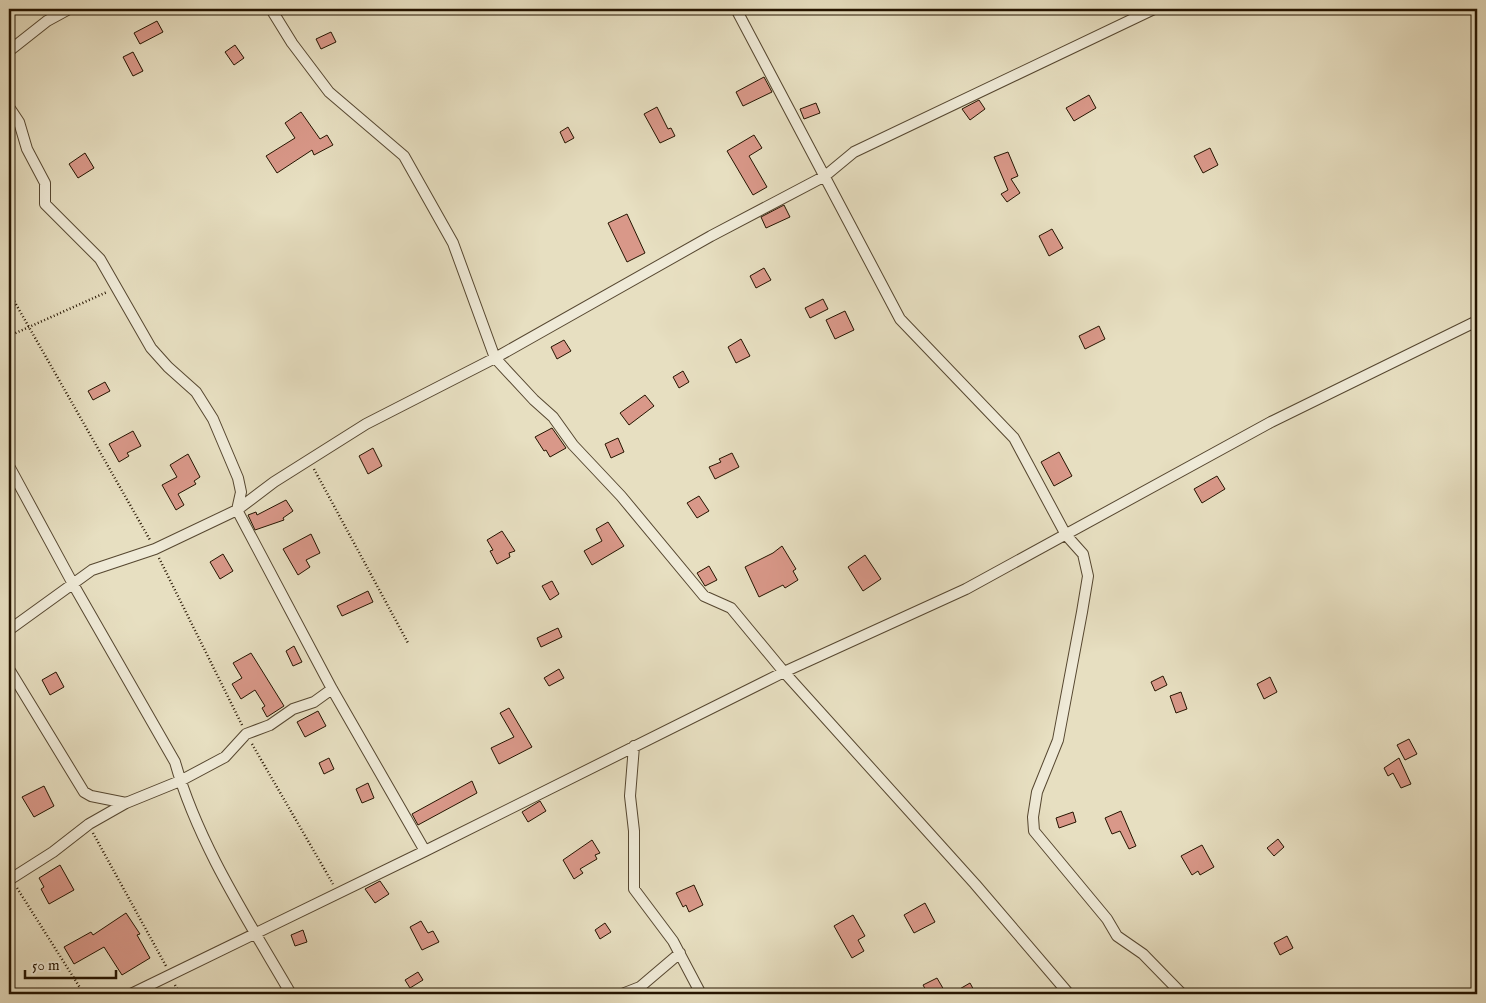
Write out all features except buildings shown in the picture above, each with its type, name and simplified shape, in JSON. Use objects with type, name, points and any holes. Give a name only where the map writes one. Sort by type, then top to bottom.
[{"type":"street","points":[[9,51],[47,21],[69,9]]},
{"type":"street","points":[[271,9],[292,43],[329,92],[404,156],[453,243],[495,358],[534,400],[553,417],[573,445],[621,496],[704,596],[731,608],[784,672],[975,884],[1069,994]]},
{"type":"street","points":[[736,9],[900,319],[1014,438],[1066,535],[1083,554],[1088,576],[1058,740],[1037,792],[1033,817],[1034,831],[1106,919],[1117,936],[1143,954],[1182,994]]},
{"type":"street","points":[[9,630],[92,570],[155,549],[237,510],[274,482],[366,424],[495,358],[711,236],[824,176],[854,152],[1154,9]]},
{"type":"street","points":[[9,107],[20,122],[27,149],[46,182],[45,204],[91,249],[118,287],[137,328],[151,348],[168,367],[196,392],[213,419],[238,478],[240,492],[237,510],[332,689],[425,851]]},
{"type":"street","points":[[131,994],[339,894],[784,672],[966,589],[1271,422],[1477,321]]},
{"type":"street","points":[[9,466],[73,584],[175,762],[180,781],[214,858],[291,994]]},
{"type":"street","points":[[9,669],[84,792],[91,796],[126,803]]},
{"type":"street","points":[[10,880],[53,852],[88,824],[126,803],[180,781],[225,756],[246,734],[270,725],[293,709],[314,702],[332,689]]},
{"type":"street","points":[[634,746],[630,796],[634,832],[634,890],[673,941],[701,994]]},
{"type":"street","points":[[622,994],[640,987],[680,954]]},
{"type":"path","points":[[9,336],[118,287]]},
{"type":"path","points":[[9,292],[155,549],[246,734],[339,894]]},
{"type":"path","points":[[310,461],[408,643]]},
{"type":"path","points":[[88,824],[180,994]]},
{"type":"path","points":[[10,880],[84,994]]}]
